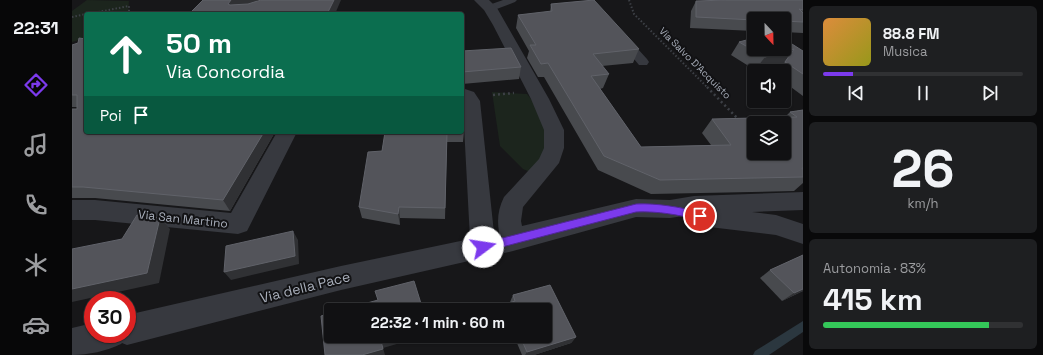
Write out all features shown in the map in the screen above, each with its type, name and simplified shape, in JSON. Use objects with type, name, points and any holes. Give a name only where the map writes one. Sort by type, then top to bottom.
[{"type":"street","points":[[486,4],[536,92],[553,127],[555,139],[554,148],[548,163],[512,204],[509,221],[513,240]]},
{"type":"street","points":[[465,95],[471,101],[483,247],[636,208],[656,207],[700,216],[776,225],[803,234]]},
{"type":"street","name":"Via San Martino","points":[[72,210],[102,211],[238,224],[287,134]]},
{"type":"street","points":[[670,209],[694,205],[803,201]]},
{"type":"street","name":"Via della Pace","points":[[136,328],[340,278],[483,247]]},
{"type":"street","points":[[72,343],[84,340]]},
{"type":"lane","points":[[486,4],[512,0]]},
{"type":"lane","points":[[614,29],[643,62]]},
{"type":"path","name":"Via Salvo D'Acquisto","points":[[629,0],[634,14],[729,108],[744,125]]},
{"type":"path","points":[[98,12],[129,6],[129,12]]},
{"type":"path","points":[[72,17],[84,15]]},
{"type":"path","points":[[465,95],[536,92]]},
{"type":"shaded area","points":[[87,0],[129,1],[128,12],[84,12],[84,39],[72,42],[72,11]]},
{"type":"shaded area","points":[[492,92],[527,94],[553,127],[537,175],[523,169],[500,146]]},
{"type":"building","points":[[203,0],[231,0],[228,4],[230,5],[248,4],[261,0],[334,0],[328,12],[191,12]]},
{"type":"building","points":[[594,0],[639,49],[593,54],[609,74],[591,76],[641,147],[731,145],[712,119],[747,118],[747,160],[791,160],[791,117],[797,117],[790,112],[803,110],[803,177],[660,180],[604,156],[548,63],[541,64],[530,45],[536,45],[518,15],[552,11],[551,4]]},
{"type":"building","points":[[803,0],[803,10],[799,9],[803,13],[803,22],[791,21],[791,12],[747,12],[747,20],[696,17],[696,1]]},
{"type":"building","points":[[79,38],[84,39],[84,134],[263,134],[223,200],[72,187],[72,109],[77,109],[77,95],[72,95],[72,45],[78,43]]},
{"type":"building","points":[[747,40],[747,47],[739,42]]},
{"type":"building","points":[[791,43],[803,51],[803,74],[791,66],[791,64],[785,62],[789,56],[791,56],[794,49],[791,50]]},
{"type":"building","points":[[511,48],[521,67],[464,72],[464,51]]},
{"type":"building","points":[[385,134],[447,134],[445,208],[399,207],[398,214],[359,207],[368,152],[382,151]]},
{"type":"building","points":[[137,215],[160,218],[147,273],[72,289],[72,249],[122,239]]},
{"type":"building","points":[[293,231],[295,256],[224,272],[226,246]]},
{"type":"building","points":[[803,255],[803,289],[794,293],[770,270]]},
{"type":"building","points":[[414,281],[421,303],[367,303],[378,300],[375,291]]},
{"type":"building","points":[[550,285],[576,337],[527,352],[523,343],[552,343],[552,303],[509,303],[515,301],[513,295]]},
{"type":"building","points":[[324,315],[324,343],[382,343],[383,349],[362,355],[325,355],[321,316]]},
{"type":"waterway","points":[[759,355],[803,326]]},
{"type":"route","points":[[483,247],[636,208],[656,207],[700,216]]}]
